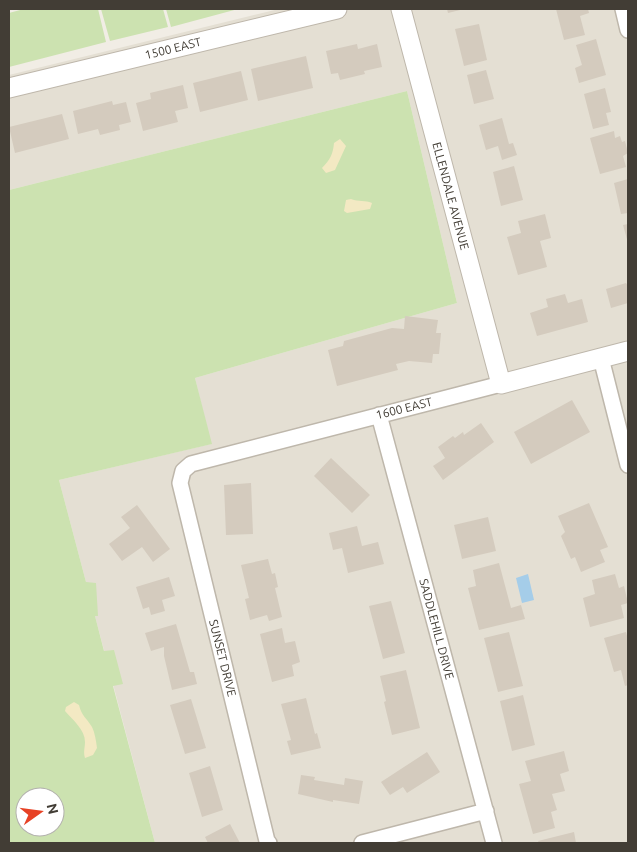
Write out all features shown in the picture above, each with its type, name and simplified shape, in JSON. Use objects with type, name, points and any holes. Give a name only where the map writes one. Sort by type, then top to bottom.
[{"type":"street","name":"1500 EAST","points":[[9,88],[337,9]]},
{"type":"street","name":"ELLENDALE AVENUE","points":[[400,9],[501,384]]},
{"type":"street","points":[[623,9],[628,30]]},
{"type":"street","name":"1600 EAST","points":[[183,471],[191,464],[628,351]]},
{"type":"street","points":[[601,358],[628,465]]},
{"type":"street","name":"SADDLEHILL DRIVE","points":[[379,415],[494,843]]},
{"type":"street","name":"SUNSET DRIVE","points":[[183,471],[180,483],[270,843]]},
{"type":"street","points":[[362,843],[486,811]]},
{"type":"shaded area","points":[[279,9],[628,9],[628,843],[155,843],[59,480],[211,444],[195,378],[457,303],[407,91],[9,190],[9,75]]},
{"type":"green space","points":[[24,9],[98,9],[106,42],[9,67],[9,13]]},
{"type":"green space","points":[[101,9],[163,9],[168,27],[110,41]]},
{"type":"green space","points":[[166,9],[238,9],[171,27]]},
{"type":"green space","points":[[407,91],[457,303],[195,378],[212,444],[59,480],[86,582],[96,583],[98,616],[95,616],[104,651],[114,650],[123,684],[113,686],[155,843],[9,843],[9,190]]},
{"type":"sand","points":[[340,139],[346,146],[335,170],[326,173],[322,168],[331,157],[334,143]]},
{"type":"sand","points":[[351,199],[372,203],[370,209],[347,213],[344,211],[346,200]]},
{"type":"sand","points":[[74,702],[79,705],[83,715],[92,727],[95,737],[97,748],[93,755],[85,758],[83,733],[65,711],[66,707]]},
{"type":"water","points":[[528,574],[534,600],[522,603],[516,578]]},
{"type":"building","points":[[447,9],[464,9],[448,13]]},
{"type":"building","points":[[556,9],[588,9],[589,13],[580,16],[585,35],[564,40]]},
{"type":"building","points":[[479,24],[487,60],[464,66],[455,29]]},
{"type":"building","points":[[596,39],[606,75],[579,83],[575,68],[582,65],[576,45]]},
{"type":"building","points":[[357,44],[358,49],[377,44],[382,67],[364,71],[365,74],[340,80],[338,73],[331,74],[326,51]]},
{"type":"building","points":[[306,56],[313,88],[258,101],[251,69]]},
{"type":"building","points":[[486,70],[494,99],[474,104],[467,75]]},
{"type":"building","points":[[241,71],[248,100],[200,112],[193,83]]},
{"type":"building","points":[[183,85],[188,108],[175,111],[178,122],[143,131],[136,103],[151,99],[150,93]]},
{"type":"building","points":[[605,88],[611,112],[606,113],[609,125],[593,129],[584,94]]},
{"type":"building","points":[[112,101],[113,105],[126,102],[131,122],[119,125],[120,130],[100,135],[98,129],[78,134],[73,111]]},
{"type":"building","points":[[62,114],[69,139],[15,153],[9,127]]},
{"type":"building","points":[[502,118],[509,144],[513,143],[517,155],[502,160],[498,146],[486,150],[479,125]]},
{"type":"building","points":[[614,131],[615,138],[620,136],[622,142],[625,141],[628,153],[623,156],[626,167],[600,174],[590,138]]},
{"type":"building","points":[[514,166],[523,200],[501,206],[493,172]]},
{"type":"building","points":[[628,179],[628,213],[621,214],[614,183]]},
{"type":"building","points":[[545,214],[551,238],[540,241],[547,267],[518,275],[507,237],[521,233],[518,221]]},
{"type":"building","points":[[628,224],[628,243],[623,225]]},
{"type":"building","points":[[626,283],[628,286],[628,303],[611,308],[606,289]]},
{"type":"building","points":[[565,294],[568,303],[582,299],[588,322],[537,336],[530,313],[548,307],[546,299]]},
{"type":"building","points":[[405,316],[438,320],[436,333],[441,333],[439,354],[433,354],[432,363],[409,361],[396,364],[398,370],[337,386],[328,350],[343,346],[344,341],[392,328],[404,329]]},
{"type":"building","points":[[572,400],[590,432],[531,464],[514,432]]},
{"type":"building","points":[[481,423],[494,442],[443,480],[433,466],[445,458],[438,447],[453,436],[455,438],[463,432],[464,435]]},
{"type":"building","points":[[331,458],[370,495],[352,513],[314,476]]},
{"type":"building","points":[[251,483],[253,534],[226,535],[224,485]]},
{"type":"building","points":[[589,503],[608,547],[600,550],[605,562],[581,572],[575,557],[571,559],[561,536],[565,532],[558,516]]},
{"type":"building","points":[[137,505],[170,549],[153,562],[142,547],[122,561],[109,544],[130,528],[121,517]]},
{"type":"building","points":[[488,517],[496,551],[462,559],[454,525]]},
{"type":"building","points":[[357,526],[362,546],[378,542],[384,564],[348,573],[342,548],[333,550],[329,533]]},
{"type":"building","points":[[268,559],[272,574],[275,573],[278,587],[275,588],[282,617],[269,621],[267,615],[250,620],[245,599],[249,598],[241,565]]},
{"type":"building","points":[[499,563],[511,608],[521,605],[525,619],[479,630],[468,588],[476,586],[473,570]]},
{"type":"building","points":[[615,574],[619,588],[624,586],[628,603],[621,605],[624,618],[590,627],[583,598],[595,594],[592,580]]},
{"type":"building","points":[[169,577],[175,596],[162,600],[165,611],[151,615],[149,607],[143,609],[136,587]]},
{"type":"building","points":[[391,601],[405,653],[383,659],[369,606]]},
{"type":"building","points":[[176,624],[190,672],[194,672],[197,684],[172,690],[164,656],[164,647],[151,651],[145,633]]},
{"type":"building","points":[[282,628],[285,643],[295,641],[300,662],[292,665],[294,676],[272,682],[260,634]]},
{"type":"building","points":[[509,632],[523,686],[498,692],[484,638]]},
{"type":"building","points":[[626,632],[628,640],[628,685],[625,686],[621,670],[614,672],[604,638]]},
{"type":"building","points":[[406,670],[420,728],[392,735],[380,676]]},
{"type":"building","points":[[523,695],[535,745],[512,751],[500,701]]},
{"type":"building","points":[[306,698],[315,734],[317,733],[321,748],[291,755],[287,741],[291,740],[281,704]]},
{"type":"building","points":[[191,699],[206,748],[185,754],[170,705]]},
{"type":"building","points":[[564,751],[569,771],[560,774],[565,791],[552,794],[557,810],[551,812],[555,828],[533,834],[519,784],[531,781],[525,761]]},
{"type":"building","points":[[427,752],[440,772],[407,793],[403,787],[390,795],[381,782]]},
{"type":"building","points":[[210,766],[223,810],[202,817],[189,773]]},
{"type":"building","points":[[301,775],[315,777],[314,780],[344,785],[345,778],[363,781],[359,804],[333,800],[333,802],[298,794]]},
{"type":"building","points":[[230,824],[240,843],[208,843],[205,837]]},
{"type":"building","points":[[574,832],[576,843],[539,843],[538,841]]}]
